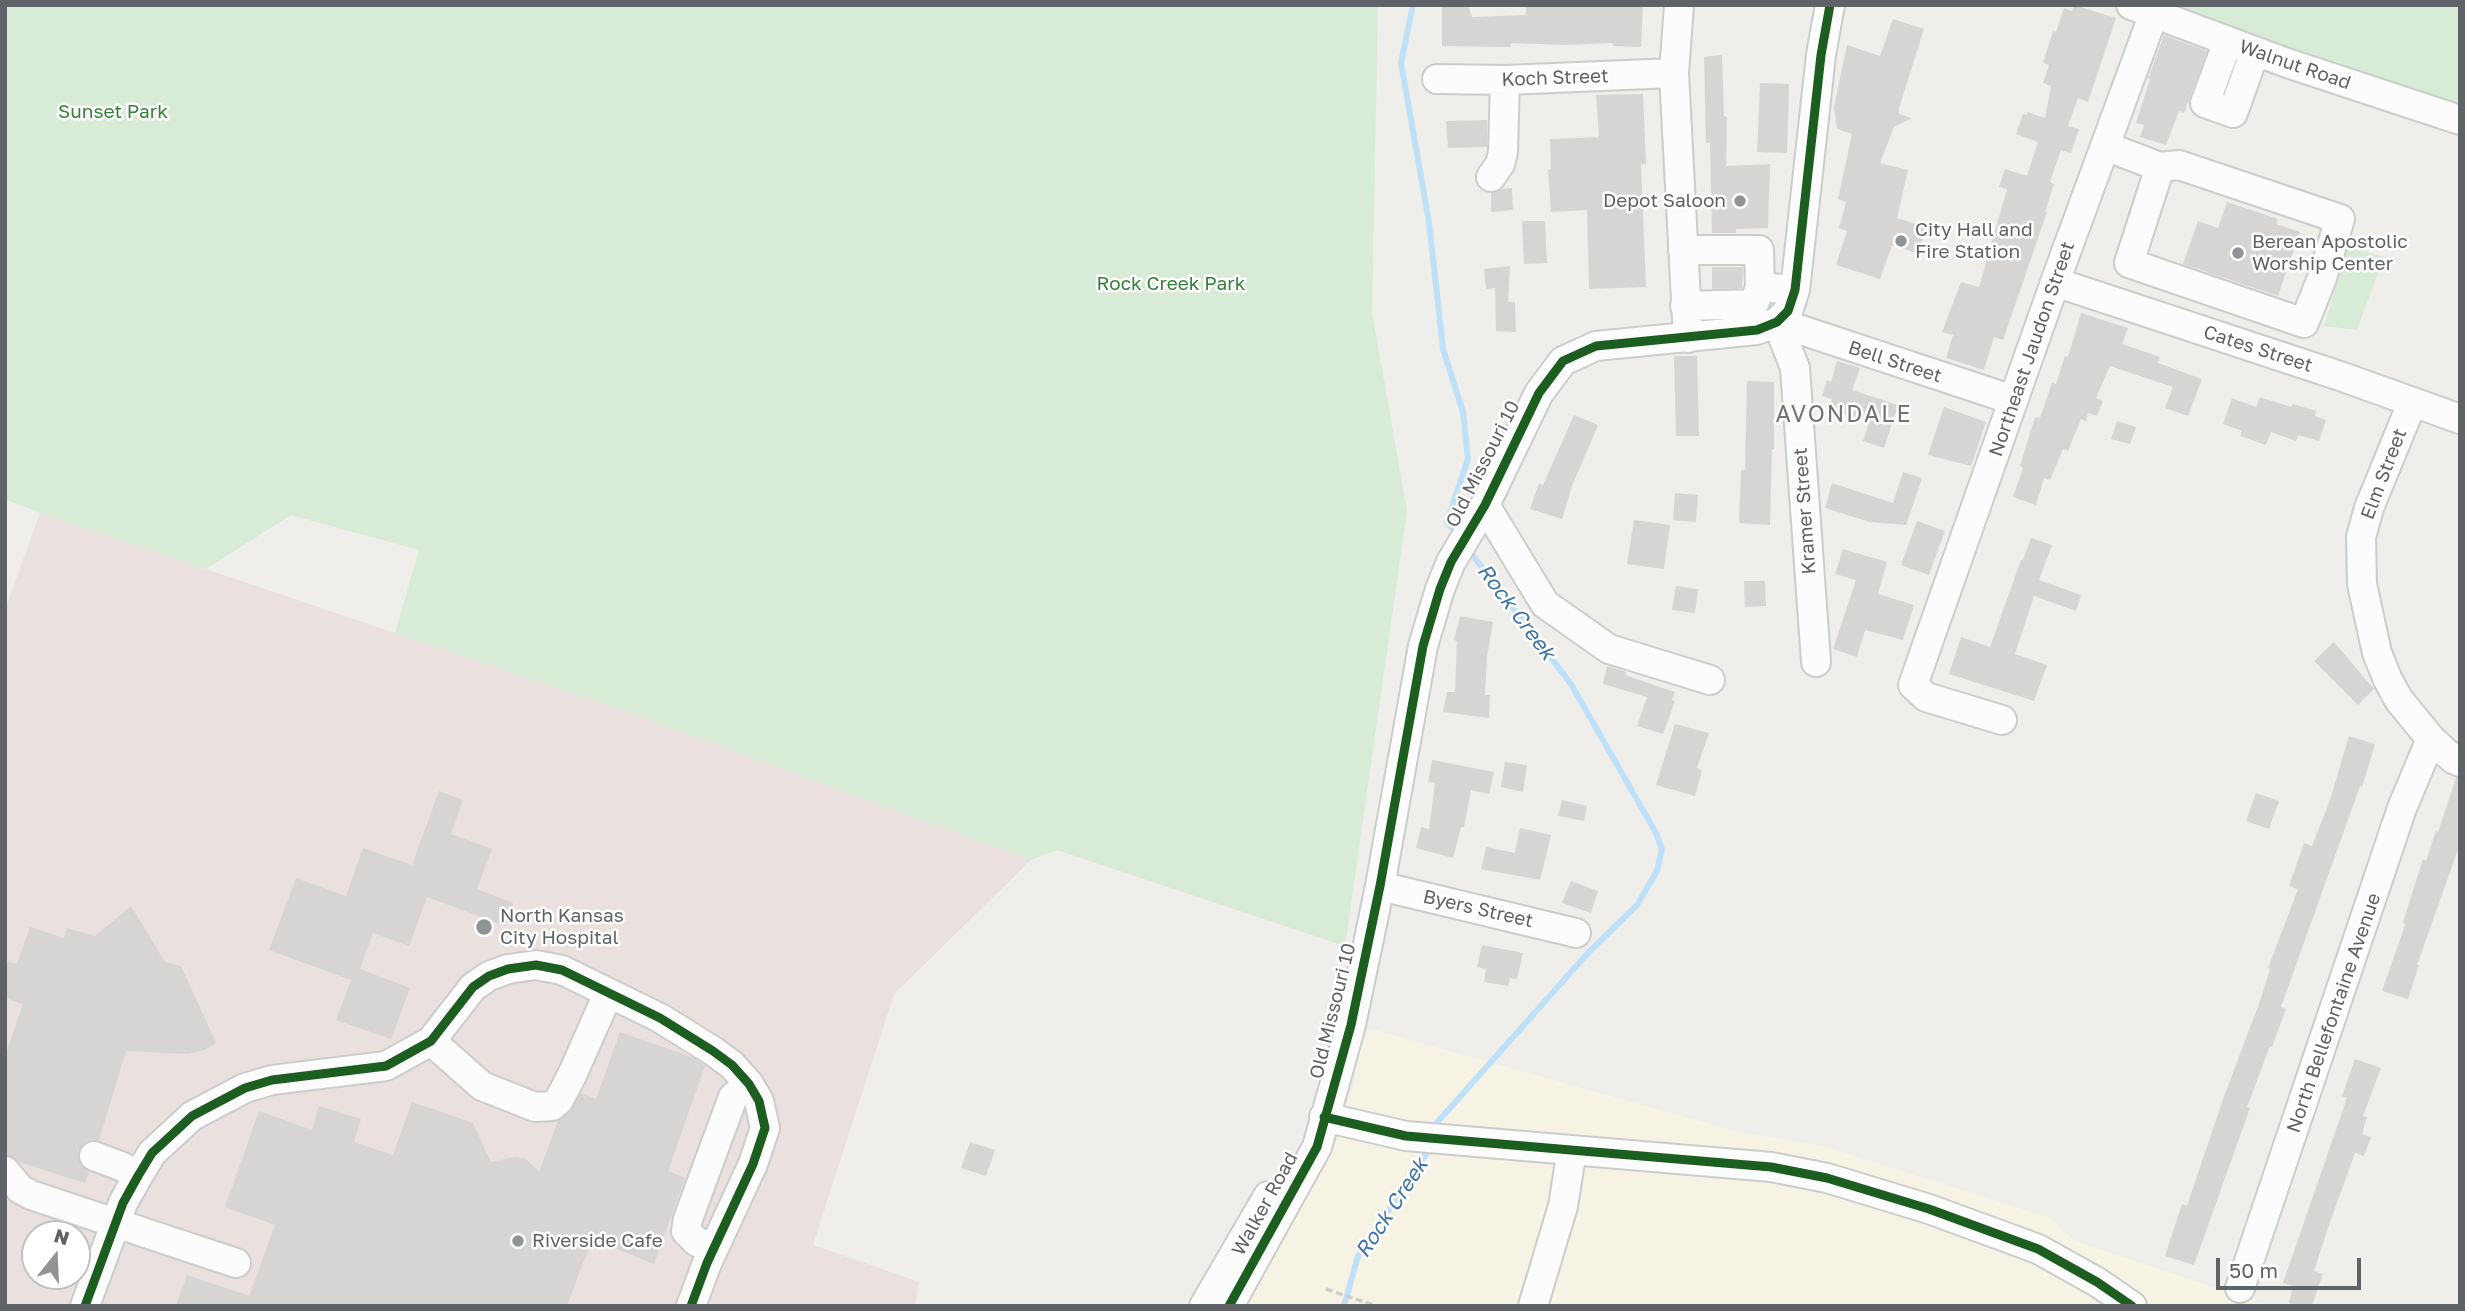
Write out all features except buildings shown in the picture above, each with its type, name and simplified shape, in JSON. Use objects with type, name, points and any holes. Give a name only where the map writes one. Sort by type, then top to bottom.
[{"type":"street","points":[[1679,5],[1674,74],[1688,338]]},
{"type":"street","points":[[1685,306],[1788,310],[1795,290],[1821,55],[1830,5]]},
{"type":"street","name":"Walnut Road","points":[[2142,9],[2255,51],[2460,120]]},
{"type":"street","name":"Northeast Jaudon Street","points":[[2003,720],[1926,697],[1913,685],[2054,282],[2105,146],[2142,9]]},
{"type":"street","points":[[2228,41],[2206,103],[2233,113],[2255,51]]},
{"type":"street","name":"Koch Street","points":[[1437,79],[1505,80],[1674,74]]},
{"type":"street","points":[[1491,177],[1500,164],[1503,152],[1505,80]]},
{"type":"street","points":[[2105,146],[2160,167],[2179,165],[2340,219],[2322,278],[2304,323],[2129,263],[2160,167]]},
{"type":"street","name":"Kramer Street","points":[[1683,250],[1759,250],[1762,311],[1795,368],[1816,662]]},
{"type":"street","name":"Cates Street","points":[[2054,282],[2340,376],[2460,419]]},
{"type":"street","name":"Old Missouri 10","points":[[1324,1117],[1351,1025],[1380,886],[1423,646],[1451,562],[1479,513],[1539,393],[1563,361],[1596,346],[1688,338],[1762,311]]},
{"type":"street","name":"Bell Street","points":[[1762,311],[2013,400]]},
{"type":"street","name":"Elm Street","points":[[2412,403],[2369,508],[2361,537],[2361,584],[2377,653],[2399,700],[2431,739],[2452,759],[2460,762]]},
{"type":"street","points":[[1479,513],[1545,604],[1609,649],[1710,680]]},
{"type":"street","name":"North Bellefontaine Avenue","points":[[2239,1288],[2402,808],[2431,739]]},
{"type":"street","name":"Byers Street","points":[[1380,886],[1576,933]]},
{"type":"street","points":[[85,1306],[122,1203],[152,1153],[192,1116],[246,1088],[272,1080],[386,1066],[430,1041],[473,987],[489,976],[508,969],[536,965],[562,970],[660,1018],[732,1065],[749,1084],[759,1101],[765,1128],[753,1164],[714,1248],[691,1306]]},
{"type":"street","points":[[430,1041],[482,1086],[535,1107],[552,1106],[559,1100],[568,1083],[608,994]]},
{"type":"street","points":[[714,1248],[697,1242],[686,1231],[688,1219],[733,1097],[749,1084]]},
{"type":"street","points":[[1324,1117],[1406,1136],[1771,1167],[1827,1178],[1929,1209],[2038,1249],[2097,1282],[2132,1306]]},
{"type":"street","name":"Walker Road","points":[[1216,1304],[1317,1147],[1324,1117]]},
{"type":"street","points":[[1533,1306],[1563,1206],[1572,1150]]},
{"type":"street","points":[[94,1156],[138,1176]]},
{"type":"street","points":[[6,1166],[20,1189],[31,1195],[236,1263]]},
{"type":"path","points":[[1326,1289],[1376,1306]]},
{"type":"shaded area","name":"North Kansas City Hospital","points":[[40,513],[617,708],[1031,860],[894,994],[813,1245],[919,1282],[915,1306],[5,1306],[5,610]]},
{"type":"shaded area","points":[[1364,1027],[1735,1131],[1823,1146],[2050,1218],[2075,1241],[2270,1306],[1247,1306],[1325,1157],[1353,1086]]},
{"type":"green space","points":[[5,5],[1378,5],[1372,312],[1407,511],[1345,946],[1057,850],[1031,860],[617,708],[395,633],[419,550],[291,515],[206,569],[5,499]]},
{"type":"green space","points":[[2171,5],[2460,5],[2460,109]]},
{"type":"green space","points":[[2349,246],[2384,257],[2357,330],[2324,326]]},
{"type":"waterway","name":"Rock Creek","points":[[1413,5],[1401,63],[1429,222],[1443,349],[1463,412],[1468,459],[1447,522],[1457,534]]},
{"type":"waterway","name":"Rock Creek","points":[[1434,1126],[1587,954],[1637,905],[1657,871],[1662,849],[1656,833],[1571,684],[1468,549]]},
{"type":"waterway","name":"Rock Creek","points":[[1344,1306],[1358,1256],[1428,1151]]},
{"type":"cycle path","points":[[1229,1306],[1317,1147],[1351,1025],[1380,886],[1423,646],[1451,562],[1485,505],[1539,393],[1563,361],[1596,346],[1757,330],[1777,322],[1788,311],[1795,290],[1821,55],[1830,5]]},
{"type":"cycle path","points":[[85,1306],[123,1203],[138,1176],[152,1153],[192,1116],[245,1088],[272,1080],[386,1066],[431,1041],[473,987],[489,976],[508,969],[536,965],[562,970],[660,1018],[732,1065],[749,1084],[759,1101],[765,1128],[753,1164],[707,1263],[691,1306]]},
{"type":"cycle path","points":[[1324,1117],[1406,1136],[1771,1167],[1827,1178],[1929,1209],[2038,1249],[2097,1282],[2132,1306]]},
{"type":"place","name":"Depot Saloon","points":[[1740,201]]},
{"type":"place","name":"City Hall and Fire Station","points":[[1901,241]]},
{"type":"place","name":"Berean Apostolic Worship Center","points":[[2238,253]]},
{"type":"place","name":"North Kansas City Hospital","points":[[484,927]]},
{"type":"place","name":"Riverside Cafe","points":[[518,1241]]},
{"type":"district","name":"AVONDALE","points":[[1844,415]]},
{"type":"park label","name":"Sunset Park","points":[[113,112]]},
{"type":"park label","name":"Rock Creek Park","points":[[1171,284]]}]
